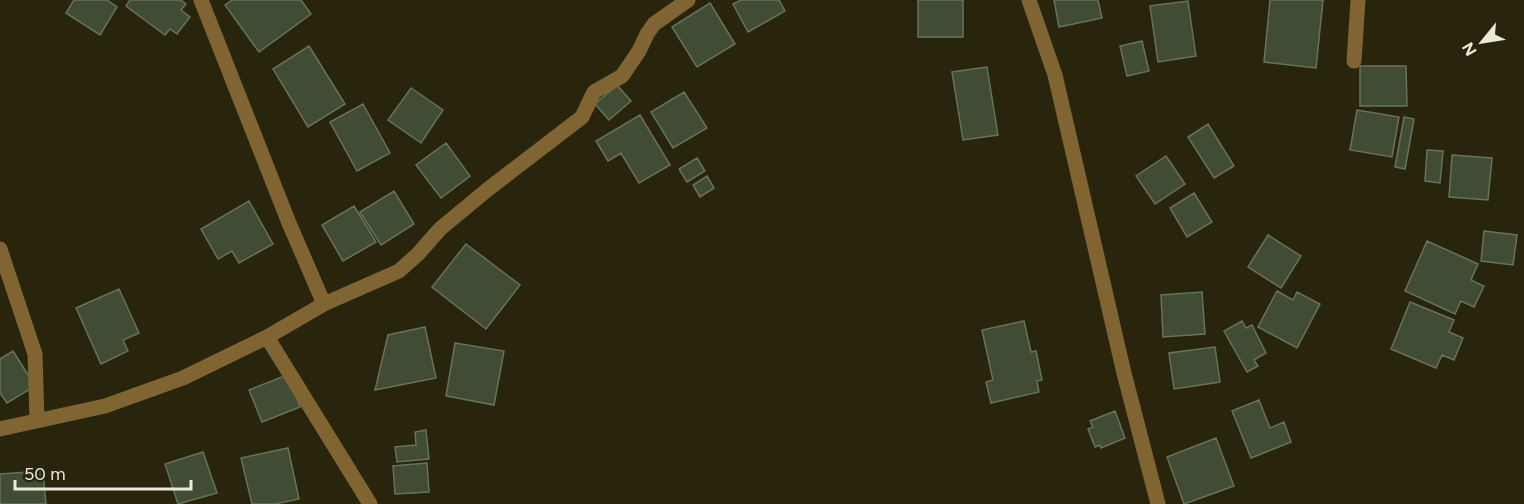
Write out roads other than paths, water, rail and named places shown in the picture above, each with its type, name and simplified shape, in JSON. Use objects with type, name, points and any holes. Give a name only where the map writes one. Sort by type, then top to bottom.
[{"type":"street","points":[[201,0],[289,223],[324,304]]},
{"type":"street","points":[[0,429],[105,406],[172,382],[267,338],[324,304],[399,271],[447,222],[582,117],[594,92],[622,76],[654,24],[688,0]]},
{"type":"street","points":[[1029,0],[1055,75],[1124,373],[1158,504]]},
{"type":"street","points":[[1354,61],[1358,0]]},
{"type":"street","points":[[0,249],[35,354],[37,421]]},
{"type":"street","points":[[267,338],[370,504]]}]
